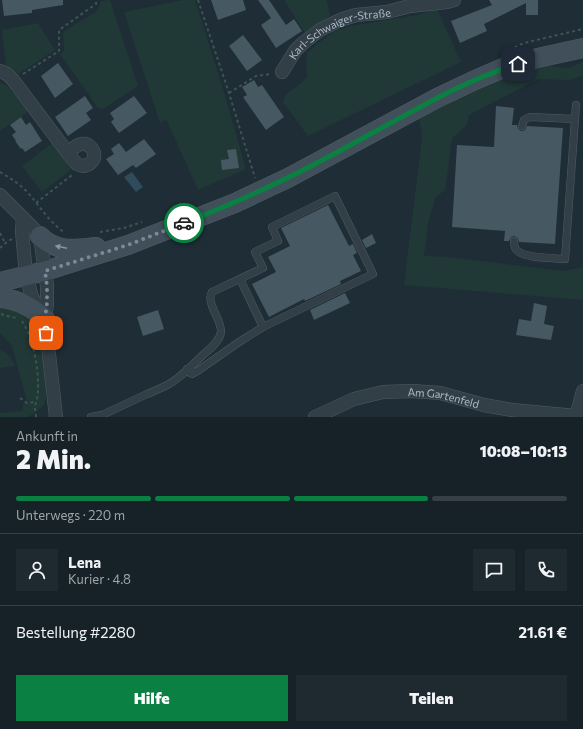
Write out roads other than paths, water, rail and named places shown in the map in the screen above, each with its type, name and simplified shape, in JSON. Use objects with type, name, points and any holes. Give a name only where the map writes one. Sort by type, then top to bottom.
[{"type":"main road","points":[[0,282],[45,271],[128,245],[234,203],[288,178],[437,98],[475,80],[503,68],[583,48]]},
{"type":"main road","points":[[40,236],[45,242],[65,249],[128,245]]},
{"type":"main road","points":[[0,298],[18,301],[29,306],[45,319]]},
{"type":"street","name":"Karl-Schwaiger-Straße","points":[[282,72],[295,51],[311,36],[330,24],[356,15],[387,12],[417,2],[447,2],[454,0]]},
{"type":"street","points":[[0,71],[7,74],[13,80],[68,152],[78,164],[88,165],[93,160],[94,153],[88,145],[80,144],[68,152]]},
{"type":"street","points":[[0,195],[40,236],[47,286],[45,319],[56,417]]},
{"type":"street","points":[[23,218],[22,231],[26,275],[32,297],[45,319]]},
{"type":"street","name":"Am Gartenfeld","points":[[315,417],[354,399],[383,392],[412,391],[440,393],[484,405],[512,410],[576,417]]},
{"type":"street","points":[[576,417],[583,391]]},
{"type":"lane","points":[[514,241],[514,247],[520,254],[565,259],[576,106]]},
{"type":"lane","points":[[522,126],[524,120],[530,116],[575,119]]},
{"type":"lane","points":[[574,135],[583,136]]},
{"type":"lane","points":[[91,417],[102,414],[169,384],[187,370],[213,345],[221,334],[221,328],[210,300],[210,294],[263,268],[255,252],[278,241],[272,227],[335,196],[373,274],[263,327],[194,373],[190,373],[187,370]]},
{"type":"lane","points":[[240,279],[263,327]]},
{"type":"water","points":[[132,172],[143,187],[136,192],[124,177]]}]
